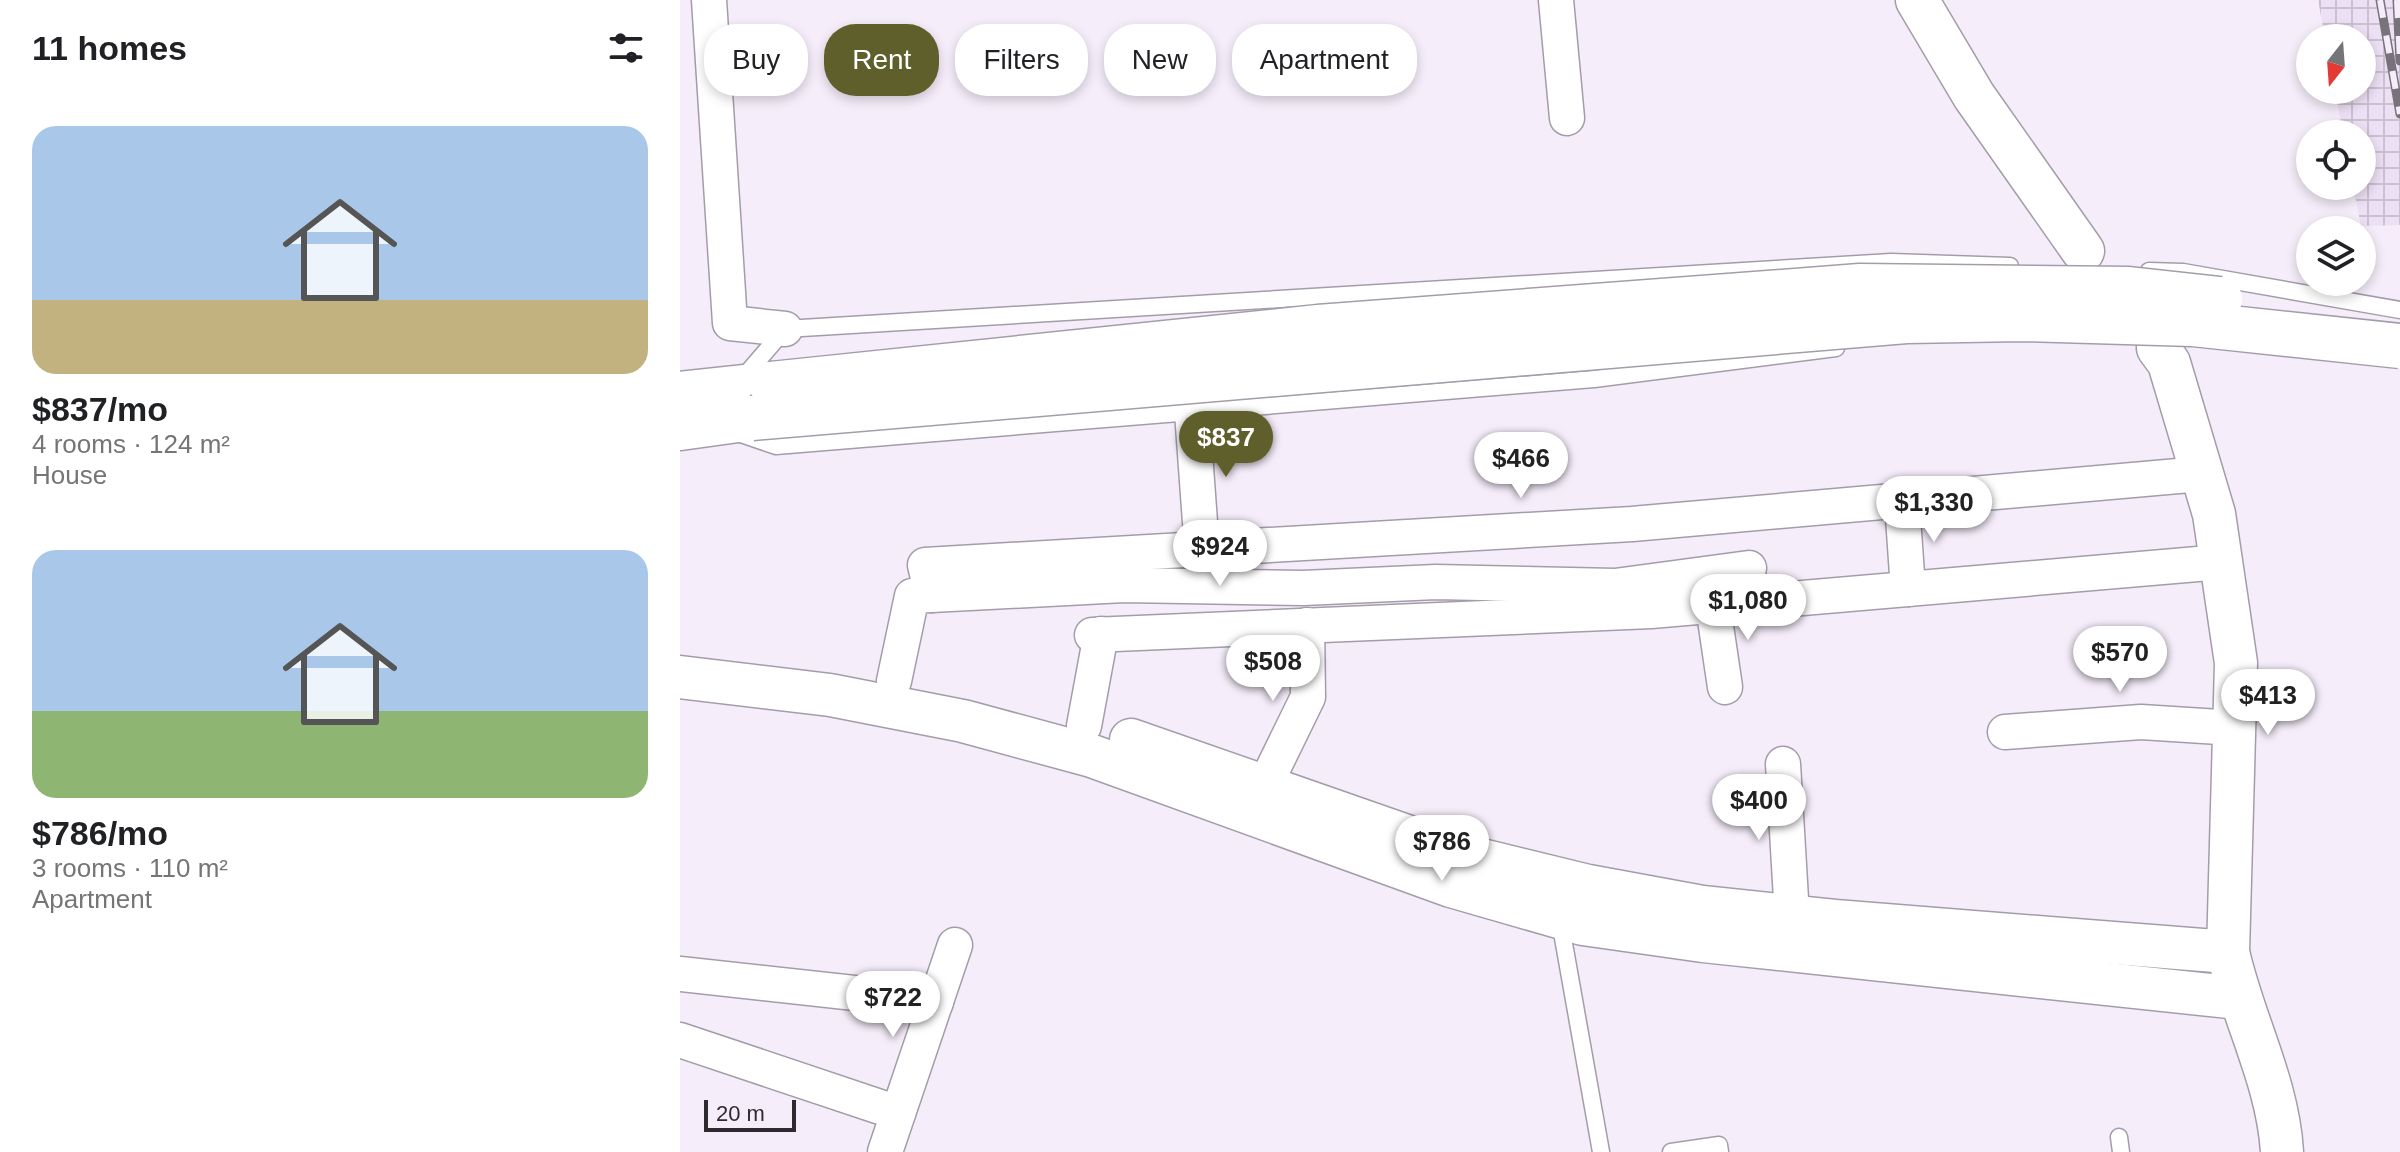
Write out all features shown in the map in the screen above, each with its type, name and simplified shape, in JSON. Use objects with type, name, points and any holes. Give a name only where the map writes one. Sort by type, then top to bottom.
[{"type":"main road","points":[[730,408],[1318,327],[1860,286],[2129,289],[2400,318]]},
{"type":"main road","points":[[680,394],[730,408],[1906,321],[2022,319],[2193,324],[2400,346]]},
{"type":"street","points":[[709,0],[730,323],[785,329]]},
{"type":"street","points":[[1556,0],[1567,118]]},
{"type":"street","points":[[1917,0],[1974,96],[2083,263]]},
{"type":"street","points":[[2143,341],[2169,363],[2214,514],[2236,663],[2228,952],[2238,998],[2259,1044],[2282,1152]]},
{"type":"street","points":[[1192,412],[1195,550],[1191,586],[1194,630]]},
{"type":"street","points":[[932,595],[925,565],[1902,503],[2201,474]]},
{"type":"street","points":[[1902,503],[1908,589]]},
{"type":"street","points":[[1084,726],[1096,634],[1713,606],[2221,562]]},
{"type":"street","points":[[894,681],[912,596],[1124,585],[1303,588],[1436,582],[1615,586],[1749,568]]},
{"type":"street","points":[[1713,606],[1725,687]]},
{"type":"street","points":[[1265,785],[1308,697],[1307,625]]},
{"type":"street","points":[[680,648],[968,694],[1084,726],[1265,785],[1461,855],[1588,886],[1702,907],[2228,952]]},
{"type":"street","points":[[680,677],[830,695],[963,721],[1092,756],[1451,886],[1583,924],[1703,941],[2238,998]]},
{"type":"street","points":[[2005,732],[2141,722],[2235,728]]},
{"type":"street","points":[[1783,764],[1792,916]]},
{"type":"street","points":[[885,1152],[955,945]]},
{"type":"street","points":[[680,974],[936,1002]]},
{"type":"street","points":[[680,1040],[898,1113]]},
{"type":"lane","points":[[1855,346],[1594,379],[776,446],[730,408],[785,329],[1891,262],[2029,267]]},
{"type":"lane","points":[[2137,270],[2183,272],[2400,310]]},
{"type":"lane","points":[[1916,338],[2036,333],[2143,341]]},
{"type":"lane","points":[[1559,917],[1601,1152]]},
{"type":"lane","points":[[1671,1152],[1719,1145],[1720,1152]]},
{"type":"shaded area","points":[[2318,0],[2400,0],[2400,225],[2376,226],[2376,216],[2359,216],[2356,200],[2376,200],[2376,120],[2340,120],[2338,104],[2376,104],[2376,24],[2322,24]]},
{"type":"railway","points":[[2380,0],[2400,114]]},
{"type":"railway","points":[[2397,0],[2400,61]]}]
